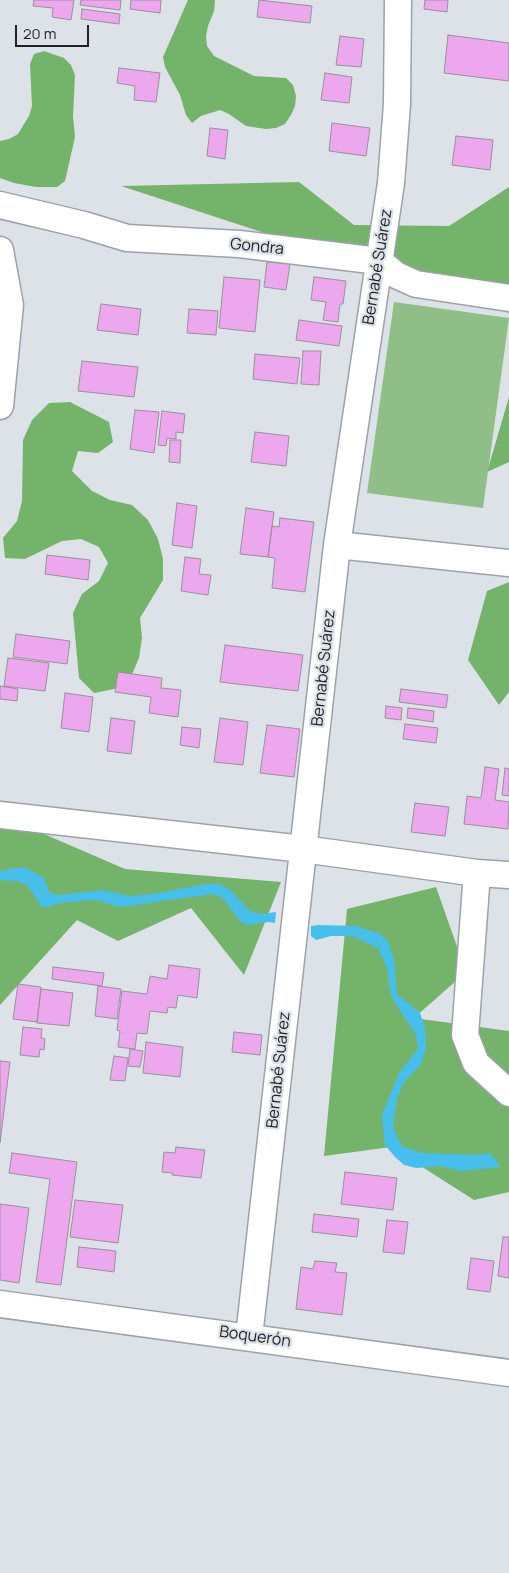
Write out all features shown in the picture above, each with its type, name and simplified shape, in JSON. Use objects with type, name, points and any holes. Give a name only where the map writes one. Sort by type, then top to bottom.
[{"type":"street","name":"Bernabé Suárez","points":[[249,1336],[337,545],[392,173],[396,104],[398,0]]},
{"type":"street","name":"Gondra","points":[[0,205],[84,225],[127,238],[239,244],[379,261],[396,274],[416,284],[509,298]]},
{"type":"street","points":[[0,250],[10,305],[0,406]]},
{"type":"street","points":[[337,545],[509,563]]},
{"type":"street","points":[[0,815],[304,849],[477,873],[509,875]]},
{"type":"street","points":[[477,873],[465,1035],[476,1063],[509,1093]]},
{"type":"street","name":"Boquerón","points":[[0,1304],[249,1336],[509,1373]]},
{"type":"green space","points":[[188,0],[215,0],[214,11],[206,36],[207,46],[214,56],[254,76],[286,78],[293,85],[296,96],[295,106],[285,124],[276,128],[266,129],[246,126],[220,110],[201,116],[192,123],[186,115],[180,95],[165,67],[163,57]]},
{"type":"green space","points":[[44,51],[64,58],[71,65],[75,75],[73,116],[75,137],[65,181],[57,187],[36,187],[0,178],[0,141],[18,134],[29,116],[32,106],[30,64],[34,54]]},
{"type":"green space","points":[[299,182],[354,225],[449,226],[509,187],[509,313],[121,186]]},
{"type":"green space","points":[[394,302],[509,318],[483,508],[367,493]]},
{"type":"green space","points":[[509,397],[509,462],[487,472]]},
{"type":"green space","points":[[70,402],[109,422],[113,442],[98,453],[78,451],[72,471],[92,491],[110,500],[132,505],[148,520],[158,539],[163,559],[163,580],[140,618],[142,638],[139,658],[130,679],[114,689],[94,693],[79,678],[73,613],[82,594],[99,581],[108,563],[99,547],[81,539],[62,541],[25,559],[5,558],[3,538],[17,521],[22,501],[23,440],[32,420],[49,403]]},
{"type":"green space","points":[[509,582],[509,692],[499,705],[468,660],[487,591]]},
{"type":"green space","points":[[0,815],[125,869],[281,882],[244,975],[191,908],[118,941],[77,920],[0,1005]]},
{"type":"green space","points":[[436,887],[466,972],[414,1018],[509,1031],[509,1192],[474,1200],[391,1147],[324,1156],[347,909]]},
{"type":"water","points":[[26,868],[44,878],[49,892],[58,895],[103,890],[129,896],[153,894],[207,884],[219,884],[229,889],[250,911],[262,914],[276,912],[275,923],[247,925],[239,920],[223,898],[213,894],[120,907],[96,900],[59,903],[49,907],[42,907],[27,885],[17,881],[0,880],[0,871]]},
{"type":"water","points":[[311,926],[356,926],[380,934],[388,941],[394,960],[397,994],[420,1013],[425,1028],[426,1048],[421,1064],[403,1083],[397,1099],[394,1117],[393,1128],[402,1146],[422,1153],[478,1155],[490,1153],[501,1167],[460,1171],[440,1166],[416,1168],[404,1165],[385,1145],[382,1115],[399,1073],[418,1049],[416,1035],[391,996],[387,968],[378,948],[352,936],[331,936],[316,940],[311,936]]},
{"type":"building","points":[[34,0],[74,0],[71,20],[52,17],[53,8],[33,6]]},
{"type":"building","points":[[81,0],[121,0],[120,10],[80,5]]},
{"type":"building","points":[[131,0],[161,0],[160,13],[130,9]]},
{"type":"building","points":[[259,0],[312,6],[310,23],[257,17]]},
{"type":"building","points":[[425,0],[448,0],[447,12],[424,9]]},
{"type":"building","points":[[82,9],[120,14],[119,24],[81,19]]},
{"type":"building","points":[[448,35],[509,43],[509,81],[444,73]]},
{"type":"building","points":[[340,36],[364,39],[361,67],[336,65]]},
{"type":"building","points":[[119,68],[160,73],[156,102],[134,100],[135,86],[117,83]]},
{"type":"building","points":[[325,73],[352,77],[349,103],[321,100]]},
{"type":"building","points":[[332,123],[370,128],[366,156],[329,151]]},
{"type":"building","points":[[210,128],[228,130],[225,159],[207,156]]},
{"type":"building","points":[[456,136],[493,140],[490,170],[452,165]]},
{"type":"building","points":[[267,262],[290,264],[286,290],[264,287]]},
{"type":"building","points":[[224,277],[260,280],[255,332],[219,328]]},
{"type":"building","points":[[314,277],[346,281],[338,322],[323,320],[326,302],[311,300]]},
{"type":"building","points":[[101,304],[141,309],[138,335],[97,330]]},
{"type":"building","points":[[189,309],[218,311],[216,335],[187,333]]},
{"type":"building","points":[[299,320],[342,326],[339,346],[296,340]]},
{"type":"building","points":[[303,351],[321,351],[319,385],[301,384]]},
{"type":"building","points":[[255,354],[300,358],[297,384],[253,379]]},
{"type":"building","points":[[82,361],[138,367],[134,397],[78,391]]},
{"type":"building","points":[[135,410],[159,412],[154,453],[130,449]]},
{"type":"building","points":[[162,411],[185,414],[183,433],[176,432],[176,439],[167,438],[166,446],[158,445]]},
{"type":"building","points":[[255,432],[289,436],[286,466],[251,462]]},
{"type":"building","points":[[170,440],[181,440],[180,463],[169,462]]},
{"type":"building","points":[[177,503],[197,506],[192,548],[172,545]]},
{"type":"building","points":[[246,508],[274,512],[268,557],[240,554]]},
{"type":"building","points":[[280,518],[314,522],[305,592],[272,588],[275,558],[268,557],[272,526],[279,527]]},
{"type":"building","points":[[47,555],[90,560],[88,580],[45,574]]},
{"type":"building","points":[[185,557],[201,559],[199,574],[211,575],[208,595],[181,591]]},
{"type":"building","points":[[16,634],[70,641],[67,664],[13,657]]},
{"type":"building","points":[[225,645],[303,655],[298,691],[220,682]]},
{"type":"building","points":[[8,658],[49,663],[45,691],[4,686]]},
{"type":"building","points":[[118,672],[162,678],[161,688],[181,690],[178,717],[149,713],[151,697],[115,692]]},
{"type":"building","points":[[0,686],[18,689],[17,701],[0,699]]},
{"type":"building","points":[[401,689],[448,695],[446,708],[399,702]]},
{"type":"building","points":[[65,693],[93,697],[89,732],[61,728]]},
{"type":"building","points":[[386,706],[402,708],[401,720],[385,718]]},
{"type":"building","points":[[408,708],[434,711],[433,722],[407,718]]},
{"type":"building","points":[[111,718],[135,721],[131,754],[107,751]]},
{"type":"building","points":[[220,718],[248,722],[243,765],[214,762]]},
{"type":"building","points":[[405,724],[438,728],[436,743],[403,739]]},
{"type":"building","points":[[267,725],[300,729],[294,777],[260,773]]},
{"type":"building","points":[[182,727],[201,729],[199,748],[180,745]]},
{"type":"building","points":[[485,767],[499,769],[495,800],[509,802],[508,829],[464,824],[467,796],[481,798]]},
{"type":"building","points":[[505,768],[509,769],[509,796],[502,795]]},
{"type":"building","points":[[415,803],[449,807],[445,836],[411,832]]},
{"type":"building","points":[[169,965],[200,969],[197,998],[178,995],[176,1008],[168,1007],[167,1013],[150,1011],[147,1034],[137,1033],[135,1049],[118,1047],[120,1031],[117,1030],[122,991],[147,994],[150,976],[167,979]]},
{"type":"building","points":[[53,967],[104,973],[102,986],[52,979]]},
{"type":"building","points":[[18,984],[41,987],[37,1022],[13,1019]]},
{"type":"building","points":[[98,986],[121,989],[117,1019],[95,1016]]},
{"type":"building","points":[[41,989],[73,993],[69,1026],[37,1023]]},
{"type":"building","points":[[23,1027],[42,1029],[41,1038],[45,1039],[44,1050],[40,1049],[39,1057],[20,1055]]},
{"type":"building","points":[[234,1032],[262,1035],[260,1055],[232,1052]]},
{"type":"building","points":[[146,1042],[183,1047],[180,1077],[143,1073]]},
{"type":"building","points":[[130,1049],[143,1051],[140,1067],[128,1066]]},
{"type":"building","points":[[114,1056],[128,1058],[125,1081],[110,1080]]},
{"type":"building","points":[[0,1061],[10,1062],[0,1143]]},
{"type":"building","points":[[176,1147],[205,1150],[201,1178],[162,1172],[164,1152],[175,1153]]},
{"type":"building","points":[[12,1153],[77,1162],[61,1285],[36,1282],[50,1179],[9,1173]]},
{"type":"building","points":[[345,1172],[397,1178],[393,1210],[341,1204]]},
{"type":"building","points":[[75,1200],[123,1205],[118,1243],[70,1237]]},
{"type":"building","points":[[0,1204],[29,1208],[19,1283],[0,1280]]},
{"type":"building","points":[[314,1214],[359,1219],[357,1237],[312,1232]]},
{"type":"building","points":[[387,1220],[408,1222],[404,1254],[383,1252]]},
{"type":"building","points":[[503,1237],[509,1237],[509,1278],[498,1276]]},
{"type":"building","points":[[79,1247],[116,1251],[114,1272],[77,1267]]},
{"type":"building","points":[[471,1258],[494,1261],[490,1292],[467,1289]]},
{"type":"building","points":[[315,1261],[337,1263],[335,1272],[347,1273],[342,1315],[296,1309],[301,1267],[313,1269]]}]
